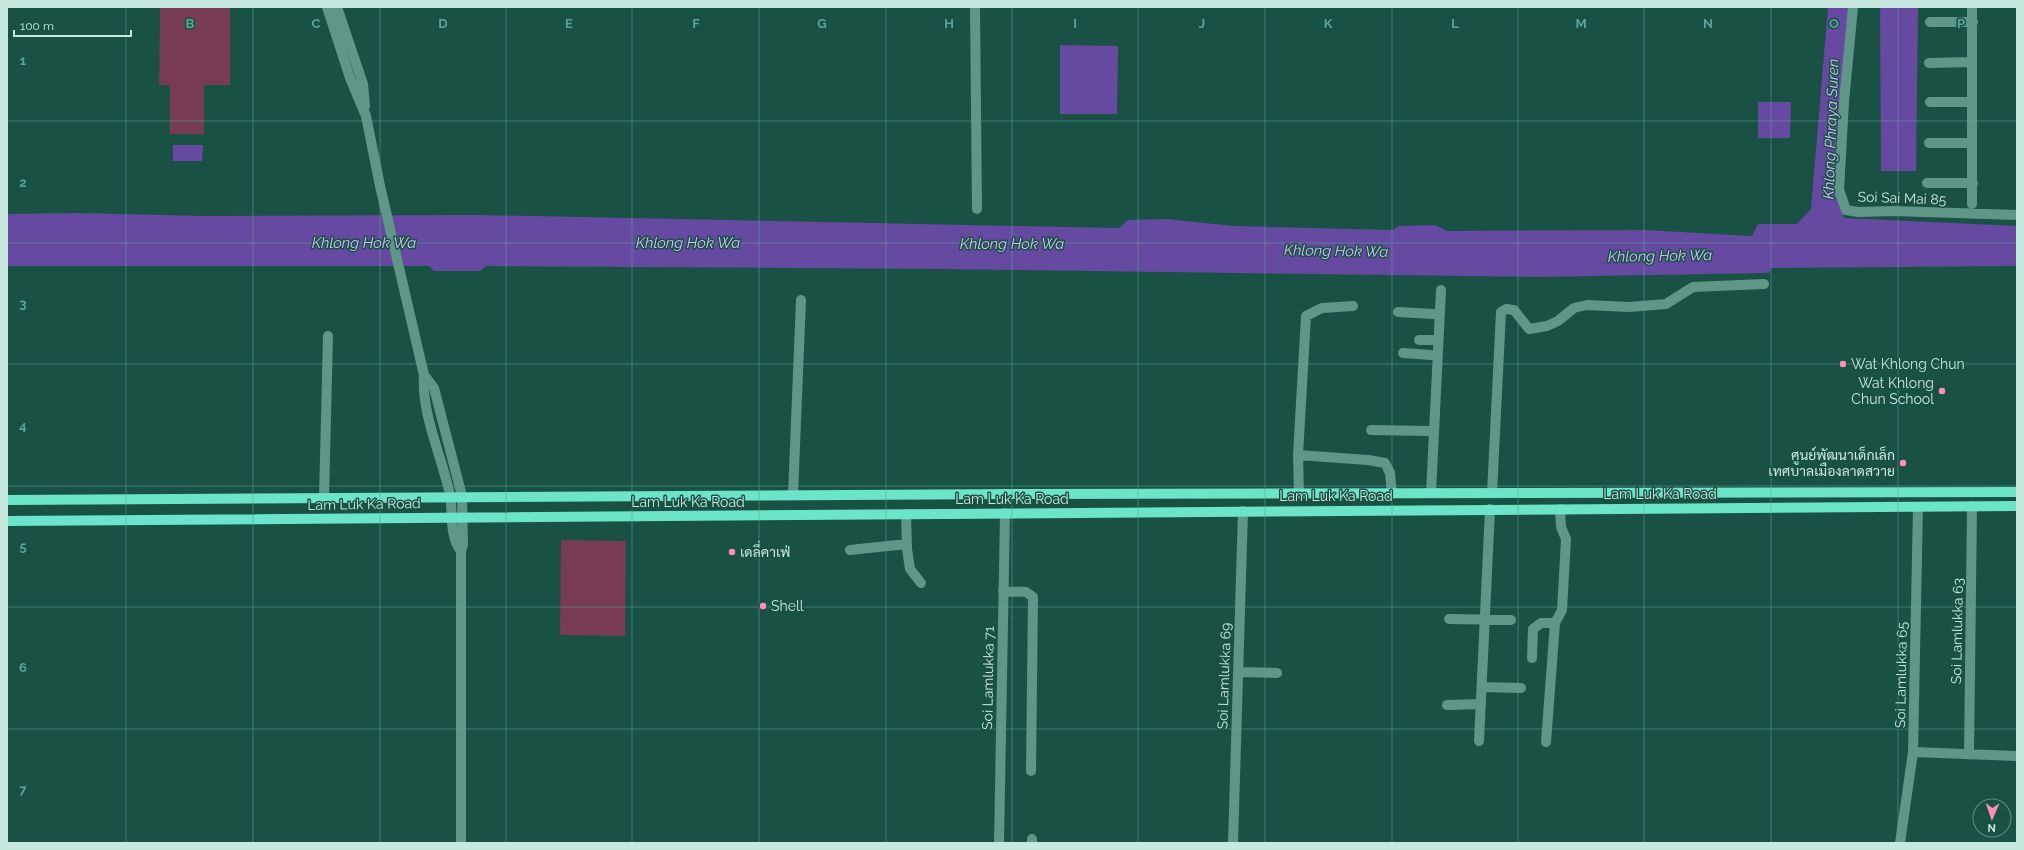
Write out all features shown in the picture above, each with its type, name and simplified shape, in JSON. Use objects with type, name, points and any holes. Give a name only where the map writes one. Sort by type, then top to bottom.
[{"type":"main road","name":"Lam Luk Ka Road","points":[[7,500],[450,496],[2017,492]]},
{"type":"main road","points":[[1342,494],[1342,510]]},
{"type":"main road","name":"Lam Luk Ka Road","points":[[7,521],[2017,506]]},
{"type":"street","points":[[327,7],[350,78],[366,116]]},
{"type":"street","points":[[337,7],[363,84],[366,116],[380,186],[405,288],[424,375],[423,384],[429,414],[450,496],[451,518],[456,545],[461,551]]},
{"type":"street","points":[[975,7],[977,209]]},
{"type":"street","name":"Soi Sai Mai 85","points":[[1853,7],[1844,102],[1839,190],[1846,210],[1858,212],[1894,211],[2017,215]]},
{"type":"street","points":[[1972,7],[1972,204]]},
{"type":"street","points":[[1930,22],[1973,22]]},
{"type":"street","points":[[1929,63],[1972,62]]},
{"type":"street","points":[[1930,102],[1972,102]]},
{"type":"street","points":[[1929,143],[1972,143]]},
{"type":"street","points":[[1927,183],[1973,183]]},
{"type":"street","points":[[1492,493],[1501,312],[1506,309],[1514,310],[1529,329],[1547,326],[1558,321],[1574,308],[1587,305],[1629,307],[1666,304],[1693,287],[1764,284]]},
{"type":"street","points":[[1428,494],[1441,290]]},
{"type":"street","points":[[793,495],[801,300]]},
{"type":"street","points":[[1299,494],[1298,455],[1306,316],[1322,308],[1353,306]]},
{"type":"street","points":[[1398,312],[1433,309],[1428,431],[1428,494]]},
{"type":"street","points":[[324,498],[328,336]]},
{"type":"street","points":[[1420,340],[1432,340]]},
{"type":"street","points":[[1403,353],[1431,355]]},
{"type":"street","points":[[424,375],[434,388],[462,496],[464,545],[461,551],[461,843]]},
{"type":"street","points":[[429,414],[440,410]]},
{"type":"street","points":[[1371,430],[1428,431]]},
{"type":"street","points":[[438,450],[449,446]]},
{"type":"street","points":[[1298,455],[1368,460],[1385,463],[1390,473],[1392,494]]},
{"type":"street","name":"Soi Lamlukka 63","points":[[1969,755],[1972,506]]},
{"type":"street","name":"Soi Lamlukka 65","points":[[1900,843],[1913,752],[1918,507]]},
{"type":"street","points":[[1479,741],[1482,704],[1490,509]]},
{"type":"street","points":[[1546,742],[1555,623],[1562,610],[1566,539],[1561,527],[1560,509]]},
{"type":"street","name":"Soi Lamlukka 69","points":[[1233,843],[1244,511]]},
{"type":"street","points":[[906,514],[910,569],[921,583]]},
{"type":"street","name":"Soi Lamlukka 71","points":[[999,843],[1005,514]]},
{"type":"street","points":[[850,550],[907,544]]},
{"type":"street","points":[[1003,591],[1026,592],[1033,597],[1031,772]]},
{"type":"street","points":[[1449,619],[1511,620]]},
{"type":"street","points":[[1532,658],[1533,629],[1541,623],[1555,623]]},
{"type":"street","points":[[1238,672],[1277,673]]},
{"type":"street","points":[[1482,687],[1521,688]]},
{"type":"street","points":[[1447,705],[1482,704]]},
{"type":"street","points":[[1913,752],[2017,756]]},
{"type":"shaded area","points":[[160,7],[230,7],[230,85],[204,85],[204,134],[170,134],[170,85],[159,85]]},
{"type":"shaded area","points":[[561,540],[626,541],[625,636],[560,635]]},
{"type":"water","points":[[1828,7],[1849,7],[1836,140],[1834,181],[1844,218],[2017,226],[2017,266],[1771,268],[1769,273],[1537,277],[945,269],[486,266],[480,271],[434,271],[429,266],[7,266],[7,214],[79,213],[204,216],[478,215],[1119,228],[1128,220],[1167,219],[1233,226],[1393,230],[1398,226],[1435,225],[1447,231],[1645,230],[1752,236],[1758,224],[1797,224],[1811,209]]},
{"type":"water","points":[[1880,7],[1918,7],[1916,171],[1881,171]]},
{"type":"water","points":[[1060,45],[1118,46],[1117,114],[1060,114]]},
{"type":"water","points":[[1758,102],[1791,102],[1790,138],[1758,138]]},
{"type":"water","points":[[173,145],[203,145],[202,161],[173,161]]},
{"type":"place","name":"Wat Khlong Chun","points":[[1843,364]]},
{"type":"place","name":"Wat Khlong Chun School","points":[[1942,391]]},
{"type":"place","name":"ศูนย์พัฒนาเด็กเล็ก เทศบาลเมืองลาดสวาย","points":[[1903,463]]},
{"type":"place","name":"เดลี่คาเฟ่","points":[[732,552]]},
{"type":"place","name":"Shell","points":[[763,606]]},
{"type":"water label","name":"Khlong Phraya Suren","points":[[1831,129]]},
{"type":"water label","name":"Khlong Hok Wa","points":[[364,243]]},
{"type":"water label","name":"Khlong Hok Wa","points":[[688,243]]},
{"type":"water label","name":"Khlong Hok Wa","points":[[1012,244]]},
{"type":"water label","name":"Khlong Hok Wa","points":[[1336,251]]},
{"type":"water label","name":"Khlong Hok Wa","points":[[1660,256]]}]
